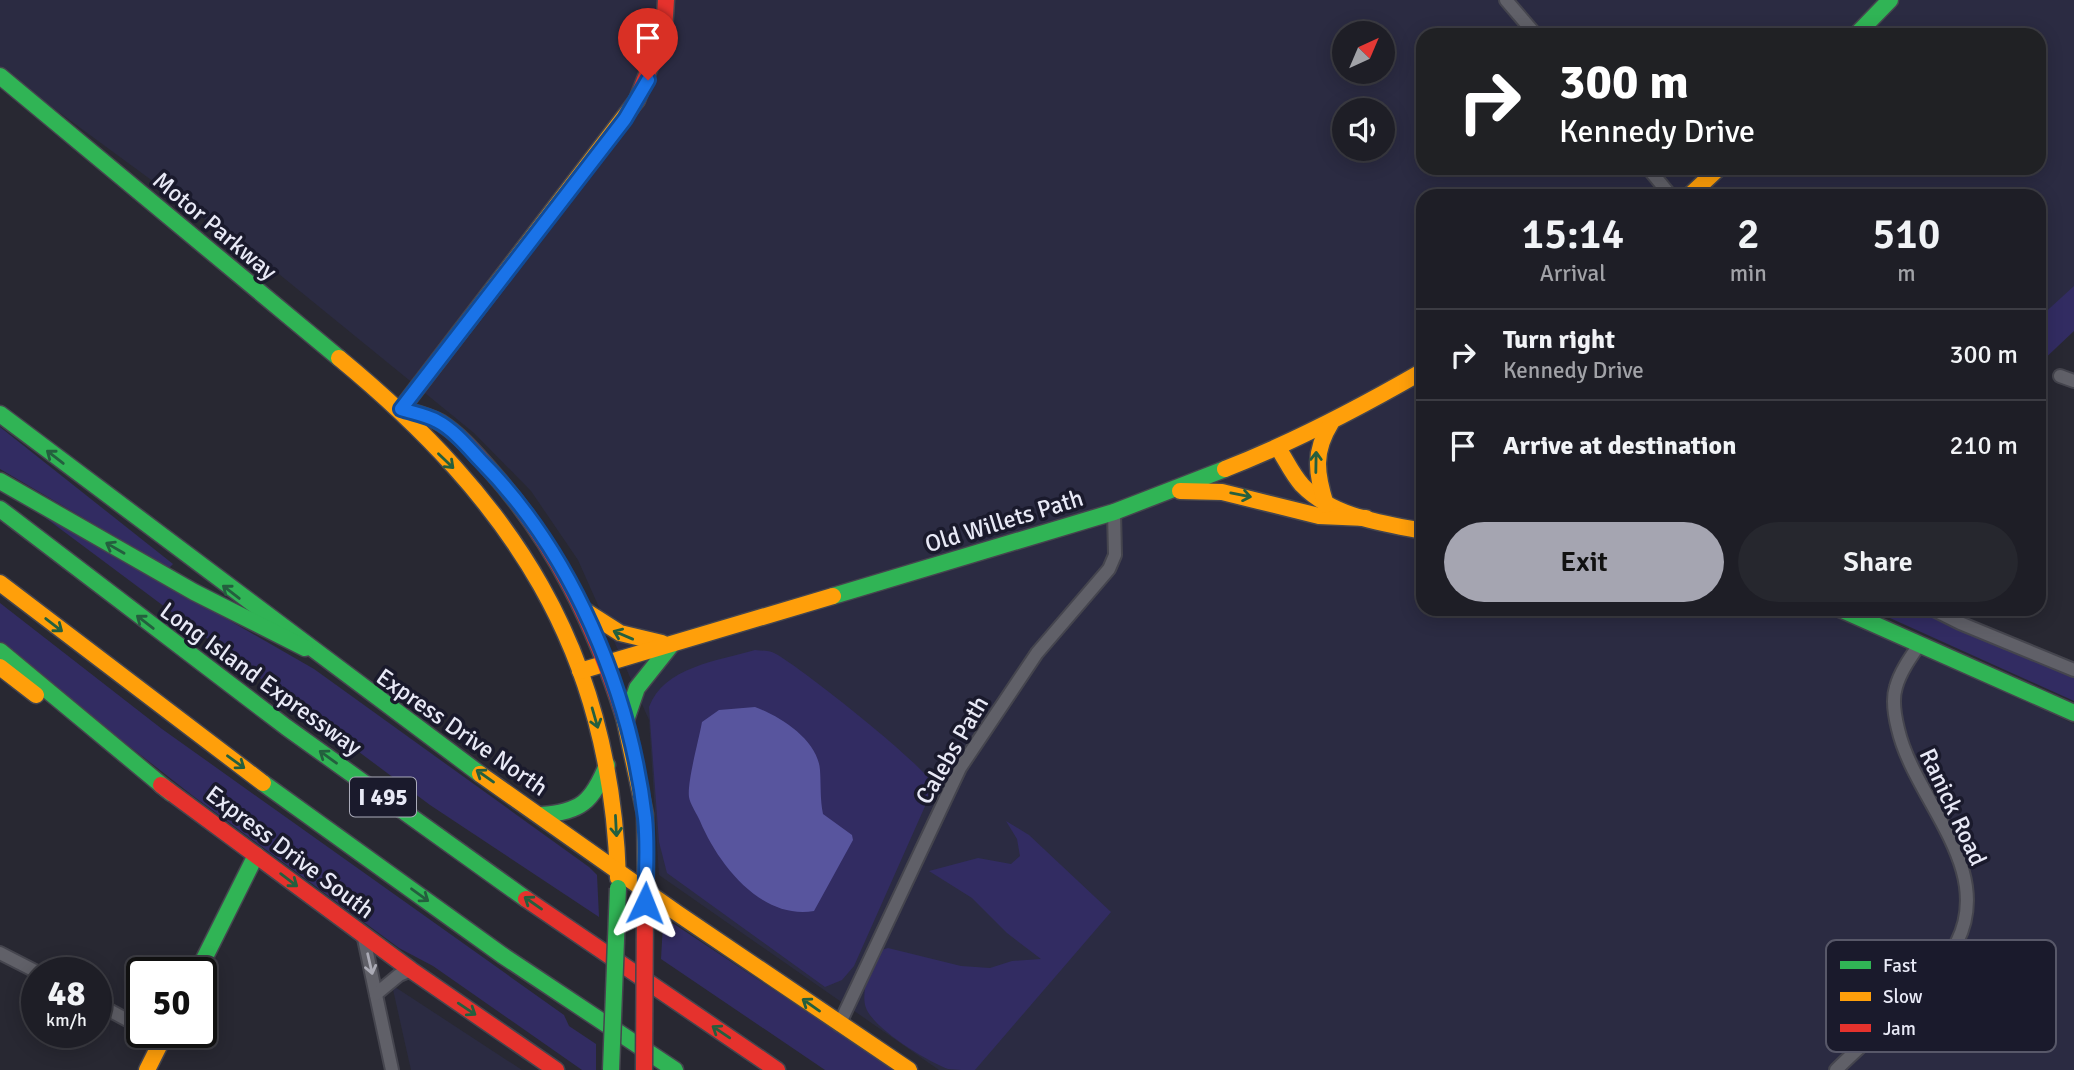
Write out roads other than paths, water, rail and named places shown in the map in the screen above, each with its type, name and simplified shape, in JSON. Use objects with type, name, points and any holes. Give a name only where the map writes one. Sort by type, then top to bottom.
[{"type":"main road","points":[[401,409],[641,94],[664,31],[666,0]]},
{"type":"main road","points":[[1863,28],[1890,0]]},
{"type":"main road","name":"Motor Parkway","points":[[0,76],[401,409],[422,438],[476,491],[502,522],[531,568],[580,671],[615,794],[618,888],[611,1070]]},
{"type":"main road","points":[[1696,189],[1712,175]]},
{"type":"main road","name":"Old Willets Path","points":[[580,671],[1114,512],[1279,448],[1416,375]]},
{"type":"main road","name":"Motor Parkway","points":[[401,409],[438,421],[500,479],[541,534],[581,607],[606,664],[625,724],[645,817],[644,1070]]},
{"type":"main road","name":"Express Drive North","points":[[0,414],[305,648],[618,871],[646,896],[909,1070]]},
{"type":"main road","points":[[1326,505],[1316,477],[1315,458],[1319,441],[1332,421]]},
{"type":"main road","points":[[1279,448],[1301,484],[1326,505],[1416,529]]},
{"type":"main road","points":[[0,481],[194,592],[305,648]]},
{"type":"main road","points":[[1173,491],[1222,492],[1320,516],[1366,518]]},
{"type":"main road","name":"Long Island Expressway","points":[[0,509],[320,752],[616,961],[778,1070]]},
{"type":"main road","name":"I 495","points":[[0,583],[297,807],[617,1033],[675,1070]]},
{"type":"main road","points":[[581,607],[610,630],[636,641],[673,644]]},
{"type":"main road","points":[[1855,616],[2074,713]]},
{"type":"main road","points":[[625,724],[629,702],[641,679],[673,644]]},
{"type":"main road","points":[[0,651],[171,793]]},
{"type":"main road","name":"Express Drive South","points":[[0,667],[411,970],[556,1070]]},
{"type":"main road","points":[[541,816],[578,810],[596,792],[607,765]]},
{"type":"main road","points":[[205,957],[256,855]]},
{"type":"main road","points":[[147,1070],[155,1048]]},
{"type":"street","points":[[1506,0],[1530,28]]},
{"type":"street","points":[[1654,175],[1665,189]]},
{"type":"street","points":[[2060,376],[2074,381]]},
{"type":"street","name":"Calebs Path","points":[[839,1025],[962,765],[1037,653],[1108,569],[1115,555],[1114,512]]},
{"type":"street","points":[[1946,616],[2074,670]]},
{"type":"street","name":"Ranick Road","points":[[1919,645],[1895,688],[1896,718],[1903,752],[1963,867],[1968,893],[1965,919],[1958,940]]},
{"type":"street","points":[[363,934],[392,1070]]},
{"type":"street","points":[[0,953],[21,964]]},
{"type":"street","points":[[376,994],[398,975],[411,970]]},
{"type":"street","name":"Ranick Road","points":[[1836,1070],[1854,1052]]}]
